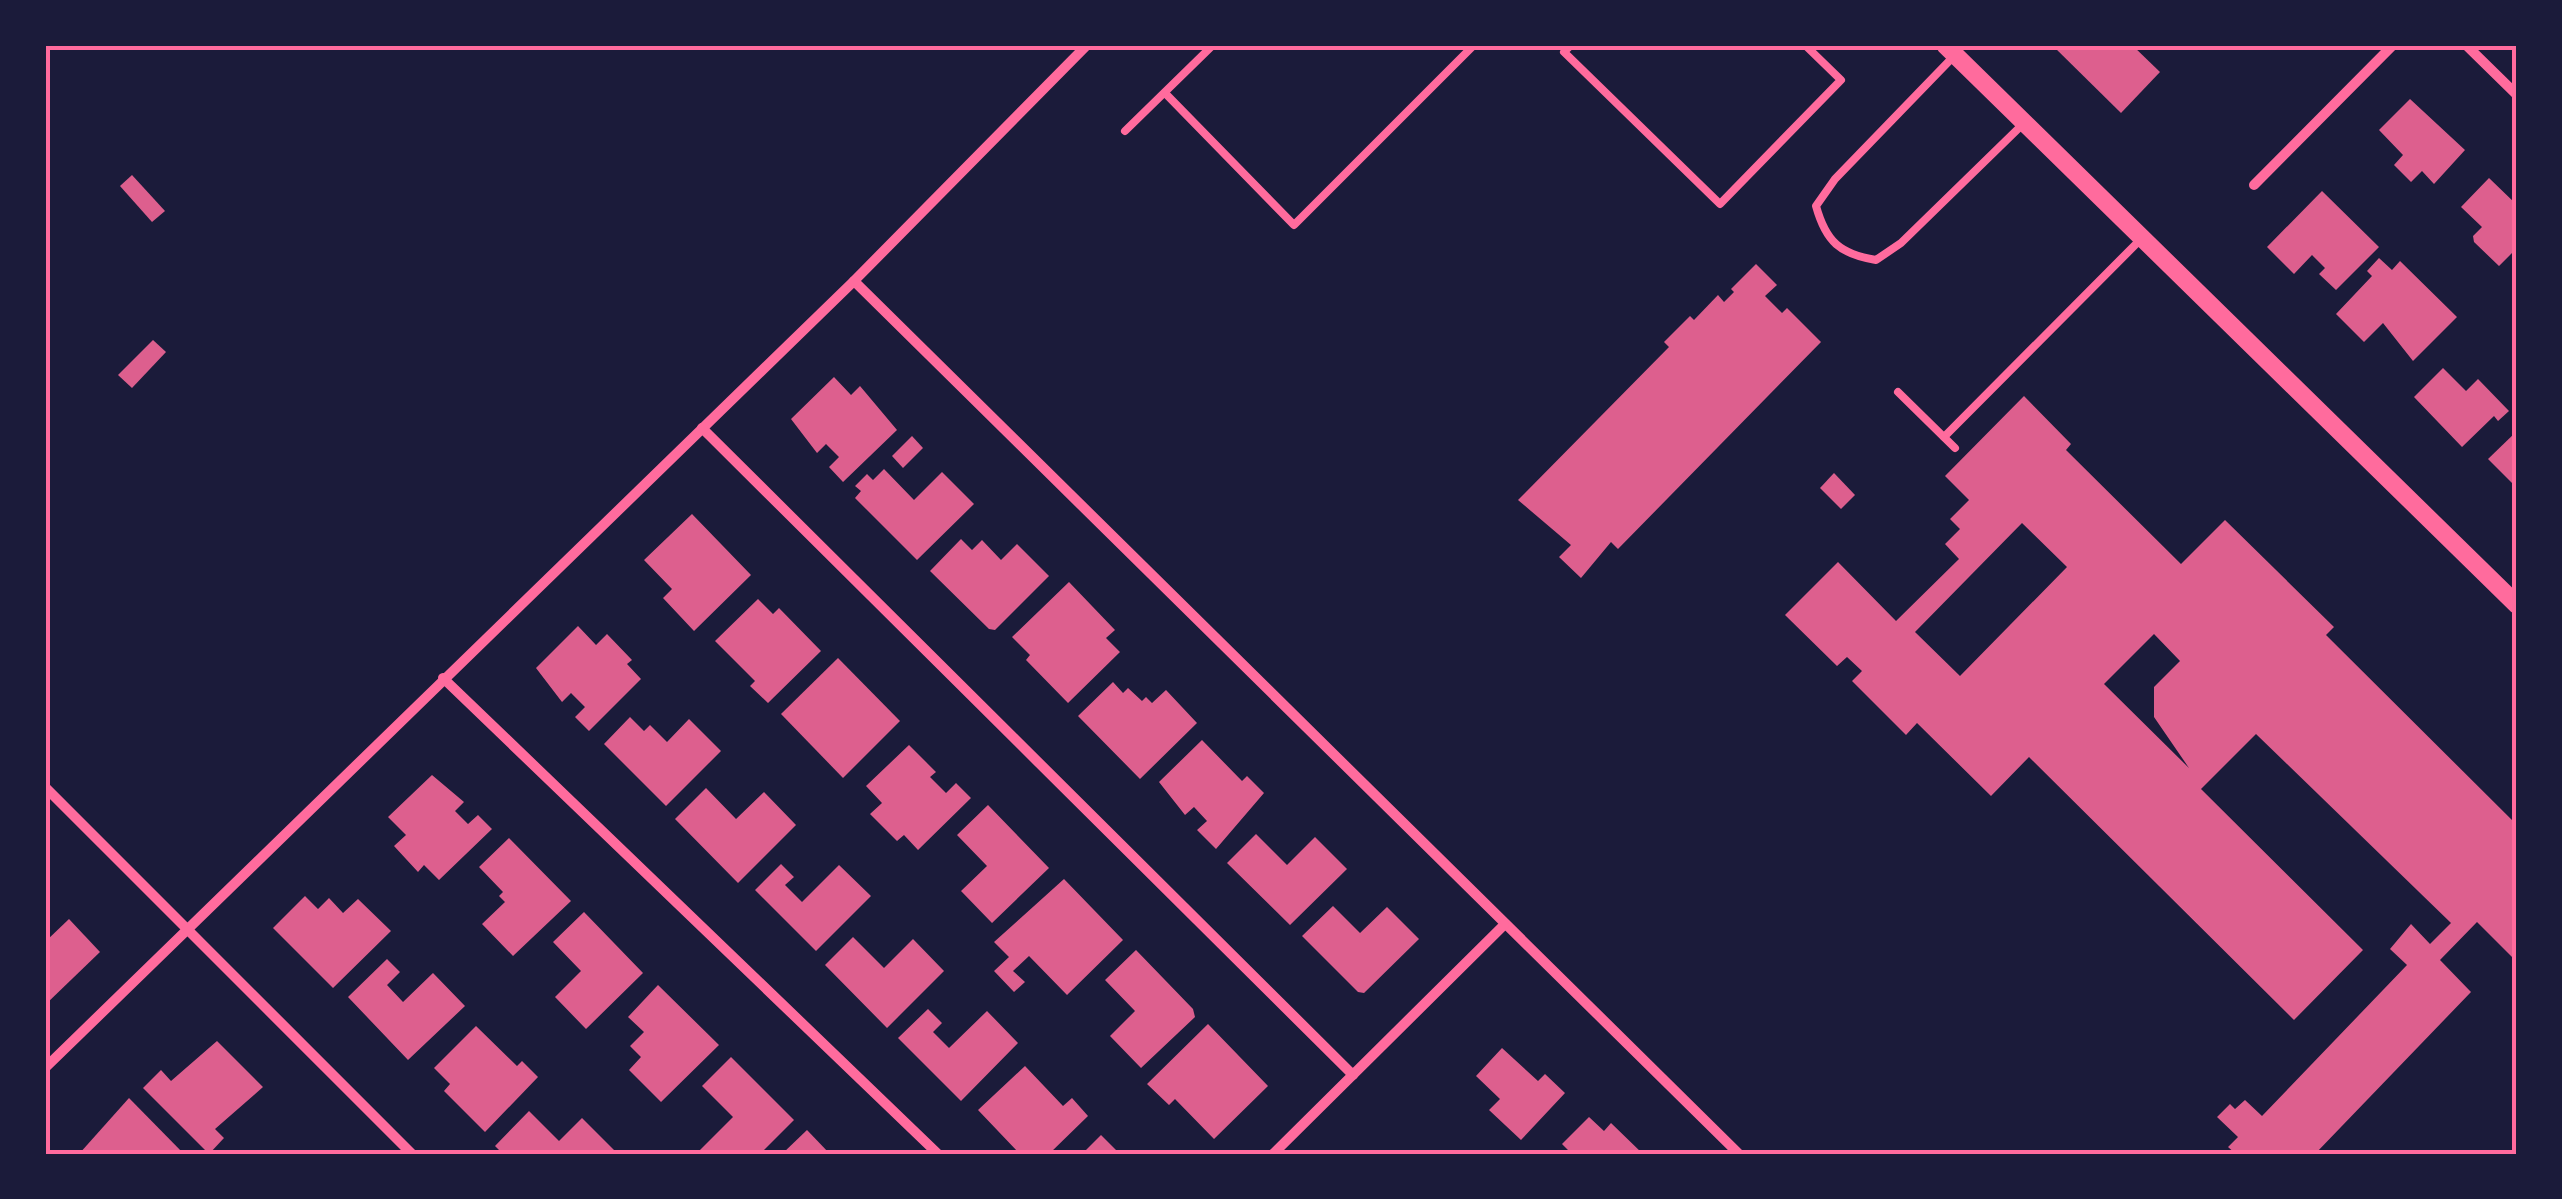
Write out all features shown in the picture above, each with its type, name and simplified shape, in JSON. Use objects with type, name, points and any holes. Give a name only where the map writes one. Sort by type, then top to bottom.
[{"type":"street","points":[[45,1068],[854,281],[1087,45]]},
{"type":"street","points":[[2254,185],[2393,45]]},
{"type":"street","points":[[2466,45],[2517,95]]},
{"type":"street","points":[[1950,50],[2517,605]]},
{"type":"street","points":[[854,281],[1739,1154]]},
{"type":"street","points":[[702,428],[1353,1074]]},
{"type":"street","points":[[443,678],[938,1154]]},
{"type":"street","points":[[45,786],[188,925],[412,1154]]},
{"type":"street","points":[[1272,1154],[1504,925]]},
{"type":"lane","points":[[1125,131],[1213,45]]},
{"type":"lane","points":[[1165,93],[1294,225],[1474,45]]},
{"type":"lane","points":[[1571,45],[1564,52],[1720,204],[1841,80],[1805,45]]},
{"type":"lane","points":[[1950,50],[1835,179],[1816,206],[1823,234],[1846,254],[1876,260],[1902,242],[2024,122]]},
{"type":"lane","points":[[1944,436],[2142,238]]},
{"type":"lane","points":[[1898,392],[1954,448]]},
{"type":"building","points":[[2052,45],[2132,45],[2160,72],[2121,113]]},
{"type":"building","points":[[2410,99],[2465,150],[2434,184],[2422,171],[2411,182],[2394,165],[2403,155],[2379,130]]},
{"type":"building","points":[[132,175],[165,211],[152,222],[120,186]]},
{"type":"building","points":[[2489,178],[2517,205],[2517,248],[2499,266],[2474,242],[2473,236],[2482,227],[2461,207]]},
{"type":"building","points":[[2322,191],[2379,247],[2336,290],[2319,274],[2325,268],[2312,255],[2294,274],[2267,247]]},
{"type":"building","points":[[2379,258],[2392,270],[2400,261],[2457,317],[2413,361],[2383,323],[2364,342],[2336,314],[2372,276],[2367,271]]},
{"type":"building","points":[[1756,264],[1777,285],[1765,296],[1782,313],[1787,308],[1821,342],[1618,549],[1611,542],[1581,578],[1559,557],[1571,545],[1518,500],[1669,347],[1664,342],[1690,316],[1694,320],[1718,295],[1724,302],[1734,292],[1731,289]]},
{"type":"building","points":[[153,340],[166,352],[132,388],[118,375]]},
{"type":"building","points":[[2443,368],[2466,391],[2478,379],[2509,411],[2498,421],[2494,416],[2462,447],[2414,397]]},
{"type":"building","points":[[834,377],[851,395],[860,386],[897,430],[843,482],[829,467],[839,457],[826,444],[817,453],[791,419]]},
{"type":"building","points":[[2024,396],[2071,444],[2066,450],[2181,564],[2225,520],[2334,627],[2326,635],[2517,825],[2517,962],[2477,922],[2440,960],[2471,992],[2315,1154],[2236,1154],[2228,1147],[2238,1137],[2217,1117],[2230,1104],[2235,1109],[2245,1100],[2262,1116],[2407,965],[2390,949],[2411,924],[2430,944],[2451,923],[2256,734],[2201,789],[2363,950],[2294,1020],[2029,757],[1991,796],[1917,723],[1906,735],[1852,681],[1862,671],[1847,657],[1837,666],[1785,615],[1838,562],[1896,621],[1959,559],[1945,544],[1960,529],[1950,519],[1969,500],[1945,476]],"holes":[[[2022,523],[2067,567],[1960,676],[1915,632]],[[2154,634],[2180,661],[2154,687],[2154,717],[2189,768],[2104,684]]]},
{"type":"building","points":[[2517,431],[2517,488],[2488,459]]},
{"type":"building","points":[[912,436],[923,448],[903,468],[892,456]]},
{"type":"building","points":[[884,469],[914,500],[942,472],[974,504],[917,560],[855,498],[861,491],[855,486],[867,474],[873,480]]},
{"type":"building","points":[[1834,473],[1855,495],[1841,509],[1820,488]]},
{"type":"building","points":[[692,514],[751,575],[694,631],[663,598],[672,589],[644,560]]},
{"type":"building","points":[[961,539],[972,550],[982,540],[1001,560],[1017,544],[1049,576],[995,630],[989,629],[930,571]]},
{"type":"building","points":[[1069,582],[1115,630],[1106,638],[1120,652],[1068,703],[1026,660],[1030,655],[1012,637]]},
{"type":"building","points":[[758,599],[773,614],[779,608],[821,651],[768,703],[750,686],[755,681],[715,641]]},
{"type":"building","points":[[578,626],[596,645],[607,634],[632,660],[627,664],[641,679],[589,731],[575,717],[585,707],[571,693],[562,702],[536,668]]},
{"type":"building","points":[[838,658],[900,721],[843,778],[781,714]]},
{"type":"building","points":[[1113,682],[1123,693],[1128,688],[1142,701],[1146,697],[1152,703],[1166,690],[1197,723],[1140,779],[1078,716]]},
{"type":"building","points":[[630,717],[644,731],[650,725],[667,742],[689,719],[721,751],[666,806],[604,744]]},
{"type":"building","points":[[1202,740],[1242,781],[1247,776],[1264,793],[1216,849],[1197,830],[1207,821],[1194,807],[1185,815],[1159,782]]},
{"type":"building","points":[[909,745],[936,772],[930,777],[946,793],[956,783],[971,798],[918,850],[904,835],[897,841],[870,814],[882,803],[866,786]]},
{"type":"building","points":[[432,775],[464,802],[455,811],[468,824],[478,815],[492,829],[439,880],[424,865],[418,872],[394,846],[406,835],[388,817]]},
{"type":"building","points":[[706,788],[736,819],[764,792],[796,825],[738,883],[675,819]]},
{"type":"building","points":[[988,805],[1049,868],[992,923],[961,891],[987,866],[957,835]]},
{"type":"building","points":[[1256,834],[1287,865],[1315,837],[1347,869],[1290,925],[1227,863]]},
{"type":"building","points":[[509,838],[571,901],[513,956],[482,924],[505,902],[499,896],[503,892],[479,867]]},
{"type":"building","points":[[781,864],[794,877],[785,885],[802,902],[839,865],[871,896],[816,951],[755,890]]},
{"type":"building","points":[[1064,879],[1123,940],[1067,995],[1029,956],[1013,971],[1025,982],[1014,992],[994,971],[1009,957],[994,942]]},
{"type":"building","points":[[305,896],[318,909],[329,898],[343,913],[358,899],[391,931],[333,988],[273,928]]},
{"type":"building","points":[[1333,906],[1360,933],[1387,907],[1419,939],[1364,993],[1358,992],[1302,936]]},
{"type":"building","points":[[584,912],[643,973],[586,1029],[555,997],[581,971],[553,942]]},
{"type":"building","points":[[69,919],[100,952],[45,1005],[45,942]]},
{"type":"building","points":[[853,937],[884,968],[913,939],[944,971],[887,1028],[825,965]]},
{"type":"building","points":[[1136,950],[1193,1009],[1195,1017],[1141,1068],[1110,1036],[1135,1011],[1105,980]]},
{"type":"building","points":[[387,959],[400,972],[387,985],[403,1002],[433,973],[465,1006],[408,1060],[348,997]]},
{"type":"building","points":[[658,985],[719,1045],[661,1102],[629,1070],[641,1057],[630,1046],[644,1032],[628,1017]]},
{"type":"building","points":[[928,1009],[942,1023],[933,1032],[949,1048],[987,1011],[1018,1043],[961,1101],[898,1038]]},
{"type":"building","points":[[1208,1024],[1268,1086],[1214,1139],[1175,1099],[1169,1105],[1147,1084]]},
{"type":"building","points":[[476,1026],[517,1066],[522,1061],[538,1077],[485,1132],[444,1091],[450,1084],[434,1068]]},
{"type":"building","points":[[217,1041],[263,1087],[215,1129],[224,1138],[209,1154],[143,1088],[161,1070],[171,1081]]},
{"type":"building","points":[[1502,1048],[1538,1081],[1545,1074],[1565,1093],[1521,1140],[1489,1110],[1500,1099],[1476,1076]]},
{"type":"building","points":[[731,1057],[794,1120],[760,1154],[696,1154],[733,1117],[702,1086]]},
{"type":"building","points":[[1025,1066],[1063,1106],[1072,1098],[1088,1116],[1049,1154],[1020,1154],[978,1110]]},
{"type":"building","points":[[129,1098],[184,1154],[79,1154]]},
{"type":"building","points":[[529,1111],[559,1141],[582,1118],[615,1151],[503,1154],[495,1146]]},
{"type":"building","points":[[1589,1117],[1604,1131],[1611,1123],[1643,1154],[1572,1154],[1562,1144]]},
{"type":"building","points":[[807,1130],[830,1154],[782,1154]]},
{"type":"building","points":[[1101,1135],[1120,1154],[1082,1154]]}]
